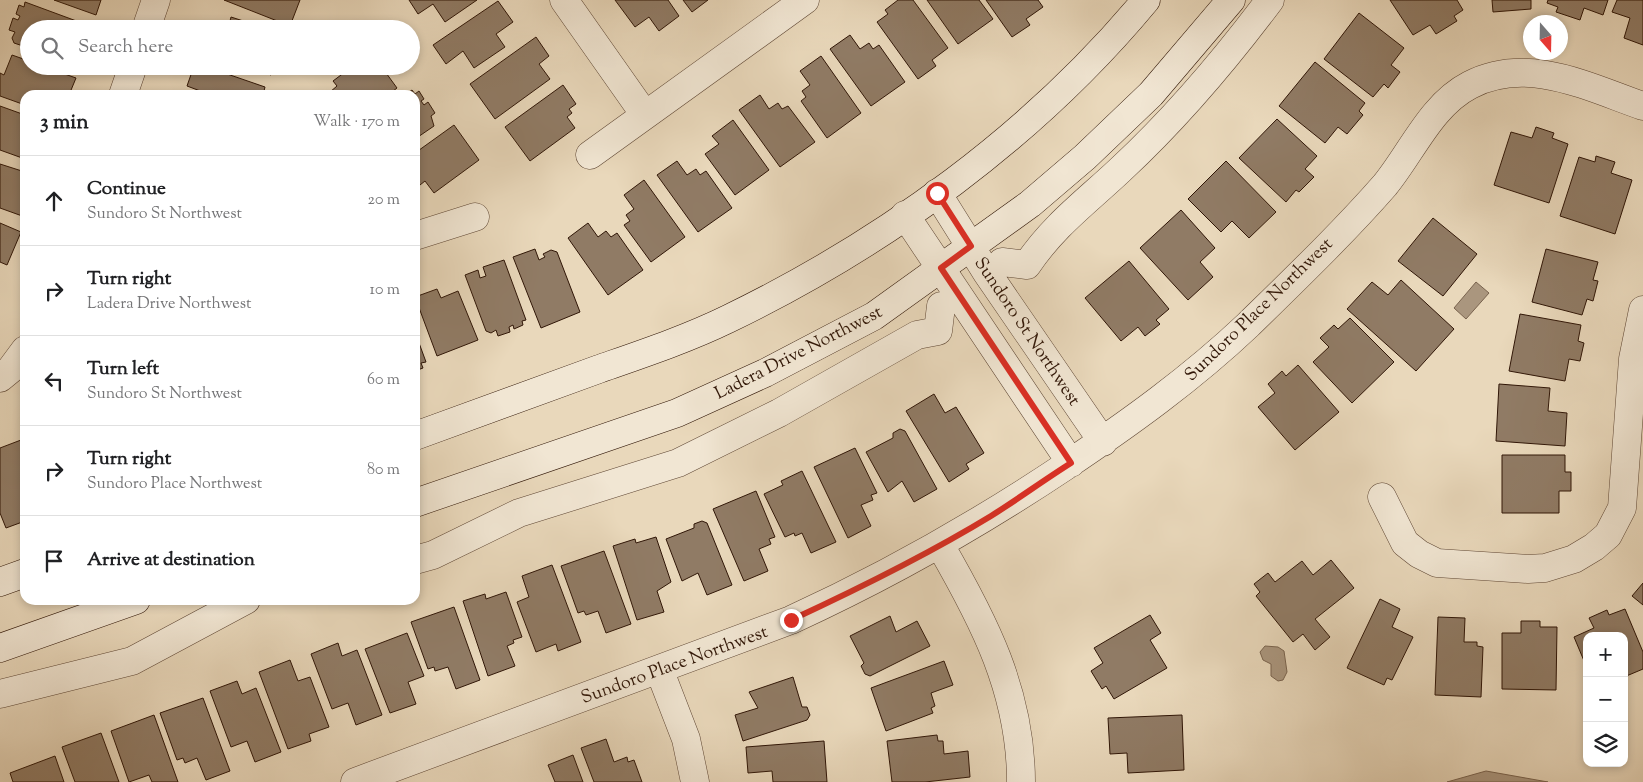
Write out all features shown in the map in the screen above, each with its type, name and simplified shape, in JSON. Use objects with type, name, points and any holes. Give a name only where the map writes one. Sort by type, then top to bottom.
[{"type":"street","points":[[149,20],[156,0]]},
{"type":"street","points":[[564,0],[645,115]]},
{"type":"street","points":[[590,155],[805,0]]},
{"type":"street","points":[[420,434],[727,320],[835,261],[937,193],[1043,107],[1123,27],[1146,0]]},
{"type":"street","name":"Ladera Drive Northwest","points":[[420,501],[686,409],[765,373],[874,316],[1030,204],[1085,157],[1151,94],[1231,0]]},
{"type":"street","points":[[1002,262],[1027,265],[1041,244],[1074,210],[1120,170],[1197,90],[1270,0]]},
{"type":"street","name":"Sundoro Place Northwest","points":[[355,782],[791,620],[857,590],[992,515],[1103,442],[1207,362],[1247,325],[1385,184],[1441,108],[1470,85],[1510,72],[1538,73],[1643,106]]},
{"type":"street","points":[[126,90],[130,75]]},
{"type":"street","name":"Sundoro St Northwest","points":[[937,193],[1103,442]]},
{"type":"street","name":"Sundoro St Northwest","points":[[905,215],[1071,463]]},
{"type":"street","points":[[420,234],[474,217]]},
{"type":"street","points":[[420,559],[433,555],[519,513],[678,463],[779,413],[917,335],[938,331],[941,306]]},
{"type":"street","points":[[1382,497],[1405,543],[1419,554],[1437,563],[1528,569],[1545,568],[1574,559],[1594,547],[1608,535],[1622,508],[1633,359],[1643,310]]},
{"type":"street","points":[[0,378],[11,369],[20,357]]},
{"type":"street","points":[[940,545],[973,603],[1003,669],[1019,739],[1021,782]]},
{"type":"street","points":[[0,582],[20,575]]},
{"type":"street","points":[[0,648],[122,605]]},
{"type":"street","points":[[0,694],[132,661],[237,605]]},
{"type":"street","points":[[659,669],[686,738],[695,782]]},
{"type":"shaded area","points":[[1476,282],[1489,293],[1466,319],[1454,308]]},
{"type":"shaded area","points":[[1265,646],[1278,647],[1284,651],[1287,672],[1283,680],[1278,681],[1271,676],[1271,664],[1263,660],[1260,652]]},
{"type":"shaded area","points":[[1486,771],[1548,782],[1447,782]]},
{"type":"building","points":[[54,0],[101,0],[96,15]]},
{"type":"building","points":[[224,0],[300,0],[292,20],[275,20]]},
{"type":"building","points":[[409,0],[477,0],[445,22],[433,4],[418,14]]},
{"type":"building","points":[[615,0],[668,0],[679,16],[659,31],[649,17],[635,27]]},
{"type":"building","points":[[683,0],[708,0],[692,12]]},
{"type":"building","points":[[898,0],[913,0],[948,48],[932,60],[936,66],[918,79],[877,22],[888,14],[885,10]]},
{"type":"building","points":[[927,0],[979,0],[993,19],[958,44]]},
{"type":"building","points":[[986,0],[1038,0],[1043,7],[1026,19],[1030,25],[1012,37]]},
{"type":"building","points":[[1390,0],[1457,0],[1463,10],[1454,16],[1457,21],[1436,34],[1430,25],[1413,35]]},
{"type":"building","points":[[1492,0],[1531,0],[1531,9],[1493,12]]},
{"type":"building","points":[[1548,0],[1608,0],[1603,15],[1584,8],[1580,20],[1556,12],[1558,7],[1547,3]]},
{"type":"building","points":[[1617,0],[1643,0],[1643,45],[1624,38],[1630,18],[1612,12]]},
{"type":"building","points":[[498,1],[513,22],[496,34],[505,47],[474,68],[463,51],[446,64],[433,45]]},
{"type":"building","points":[[25,2],[74,20],[20,20],[20,45],[14,43],[12,38],[15,32],[9,30],[13,18],[18,20],[20,16],[16,14],[19,5],[24,7]]},
{"type":"building","points":[[1359,13],[1404,48],[1391,65],[1400,72],[1388,88],[1384,84],[1373,97],[1324,59]]},
{"type":"building","points":[[850,35],[860,49],[869,43],[873,49],[879,45],[905,82],[871,106],[830,49]]},
{"type":"building","points":[[536,37],[549,56],[539,64],[550,79],[495,119],[470,84]]},
{"type":"building","points":[[12,55],[20,58],[20,75],[68,75],[76,78],[71,90],[20,90],[20,103],[0,96],[0,73],[4,75]]},
{"type":"building","points":[[821,56],[861,113],[827,138],[801,101],[806,97],[802,91],[810,85],[800,71]]},
{"type":"building","points":[[1315,62],[1365,103],[1359,111],[1363,115],[1347,134],[1338,127],[1325,143],[1279,106]]},
{"type":"building","points":[[191,75],[230,75],[265,87],[264,90],[198,90],[187,86]]},
{"type":"building","points":[[341,75],[388,75],[397,88],[394,90],[332,90],[337,86],[333,81]]},
{"type":"building","points":[[563,85],[576,104],[569,109],[572,113],[567,117],[575,128],[530,161],[505,127]]},
{"type":"building","points":[[420,93],[424,99],[421,101],[424,105],[428,102],[435,113],[431,116],[434,126],[420,136]]},
{"type":"building","points":[[760,95],[769,109],[778,103],[782,109],[788,106],[815,142],[780,167],[739,110]]},
{"type":"building","points":[[0,106],[20,113],[20,157],[0,150]]},
{"type":"building","points":[[1277,119],[1317,156],[1305,169],[1314,177],[1299,192],[1296,190],[1286,202],[1239,158]]},
{"type":"building","points":[[733,120],[769,170],[735,195],[705,154],[719,144],[712,136]]},
{"type":"building","points":[[454,125],[479,160],[434,193],[425,181],[420,185],[420,149]]},
{"type":"building","points":[[1536,127],[1554,133],[1552,138],[1568,144],[1549,203],[1494,185],[1511,132],[1532,138]]},
{"type":"building","points":[[1596,156],[1615,162],[1611,173],[1632,180],[1615,234],[1560,216],[1579,157],[1595,162]]},
{"type":"building","points":[[677,161],[687,175],[696,169],[700,175],[706,171],[732,208],[698,232],[657,175]]},
{"type":"building","points":[[1226,161],[1276,212],[1249,238],[1232,221],[1221,232],[1188,199]]},
{"type":"building","points":[[0,164],[20,170],[20,215],[0,208]]},
{"type":"building","points":[[644,180],[685,237],[651,262],[624,225],[630,221],[626,215],[634,209],[624,195]]},
{"type":"building","points":[[1181,210],[1215,248],[1200,262],[1213,277],[1188,300],[1140,248]]},
{"type":"building","points":[[1433,218],[1477,254],[1443,296],[1398,261]]},
{"type":"building","points":[[0,223],[20,232],[20,234],[7,265],[0,262]]},
{"type":"building","points":[[588,223],[598,237],[606,231],[611,237],[617,233],[643,270],[608,295],[568,238]]},
{"type":"building","points":[[535,249],[539,260],[545,257],[543,254],[551,250],[557,252],[580,312],[541,328],[513,257]]},
{"type":"building","points":[[1546,249],[1598,262],[1593,280],[1598,281],[1593,301],[1587,299],[1582,315],[1532,302]]},
{"type":"building","points":[[504,260],[526,320],[522,321],[523,325],[514,329],[513,325],[509,327],[510,332],[498,336],[496,330],[491,333],[486,331],[465,275],[478,270],[480,278],[486,276],[483,267]]},
{"type":"building","points":[[1129,261],[1169,309],[1156,320],[1160,324],[1145,336],[1138,327],[1121,341],[1085,298]]},
{"type":"building","points":[[1401,280],[1454,329],[1416,371],[1347,309],[1372,282],[1388,295]]},
{"type":"building","points":[[437,289],[441,298],[458,291],[478,340],[437,356],[420,310],[420,295]]},
{"type":"building","points":[[1520,314],[1581,325],[1578,341],[1584,343],[1580,361],[1569,359],[1565,381],[1509,371]]},
{"type":"building","points":[[1350,318],[1394,362],[1352,403],[1313,362],[1329,347],[1320,338],[1334,325],[1338,329]]},
{"type":"building","points":[[420,346],[426,362],[421,363],[423,368],[420,369]]},
{"type":"building","points":[[1298,365],[1339,412],[1295,450],[1258,407],[1275,393],[1268,384],[1282,371],[1286,376]]},
{"type":"building","points":[[1499,384],[1550,388],[1548,411],[1567,413],[1565,446],[1496,441]]},
{"type":"building","points":[[934,394],[945,413],[956,407],[984,453],[966,464],[969,469],[949,482],[906,411]]},
{"type":"building","points":[[900,429],[905,431],[937,489],[914,502],[902,481],[888,492],[866,452],[893,438],[893,433]]},
{"type":"building","points":[[20,440],[20,523],[6,528],[0,513],[0,448]]},
{"type":"building","points":[[855,448],[877,493],[871,495],[873,500],[861,505],[871,526],[848,538],[814,467]]},
{"type":"building","points":[[1502,455],[1565,455],[1565,472],[1571,472],[1571,491],[1559,491],[1559,513],[1502,513]]},
{"type":"building","points":[[802,471],[836,542],[811,553],[802,533],[795,536],[794,533],[785,537],[764,494],[783,485],[781,481]]},
{"type":"building","points":[[756,491],[775,537],[769,539],[771,544],[759,549],[768,571],[744,581],[713,509]]},
{"type":"building","points":[[702,521],[707,523],[732,585],[707,595],[698,573],[682,581],[666,539],[694,528],[694,524]]},
{"type":"building","points":[[656,537],[671,582],[657,591],[664,612],[637,620],[613,546],[635,539],[636,543]]},
{"type":"building","points":[[604,551],[631,624],[606,633],[598,611],[586,615],[584,611],[578,613],[561,566]]},
{"type":"building","points":[[1331,560],[1354,588],[1315,619],[1330,637],[1315,650],[1303,634],[1293,642],[1256,596],[1260,592],[1254,584],[1268,573],[1275,582],[1302,561],[1313,575]]},
{"type":"building","points":[[552,565],[581,642],[558,651],[556,644],[536,652],[517,602],[529,597],[522,576]]},
{"type":"building","points":[[1643,583],[1643,605],[1632,596]]},
{"type":"building","points":[[506,592],[522,637],[513,640],[514,643],[507,646],[515,666],[488,676],[463,601],[485,594],[486,599]]},
{"type":"building","points":[[1380,599],[1400,609],[1392,627],[1413,637],[1392,680],[1387,678],[1384,685],[1347,668]]},
{"type":"building","points":[[454,607],[480,680],[456,689],[448,667],[435,671],[434,667],[428,669],[411,622]]},
{"type":"building","points":[[1625,609],[1643,652],[1643,669],[1628,675],[1628,632],[1585,632],[1594,628],[1589,618],[1607,610],[1609,615]]},
{"type":"building","points":[[1150,615],[1161,633],[1150,640],[1167,668],[1114,699],[1106,686],[1102,689],[1091,671],[1103,663],[1094,648]]},
{"type":"building","points":[[890,616],[896,632],[917,621],[930,646],[870,676],[865,674],[861,666],[864,663],[850,636]]},
{"type":"building","points":[[1438,617],[1465,618],[1464,642],[1477,642],[1477,646],[1483,647],[1481,697],[1435,695]]},
{"type":"building","points":[[1521,621],[1540,621],[1540,627],[1557,627],[1556,690],[1502,689],[1502,633],[1521,633]]},
{"type":"building","points":[[407,633],[424,676],[408,682],[416,704],[390,713],[365,649]]},
{"type":"building","points":[[1583,633],[1583,658],[1574,637]]},
{"type":"building","points":[[338,643],[342,656],[357,650],[382,715],[356,725],[348,703],[332,709],[311,654]]},
{"type":"building","points":[[290,660],[298,681],[310,677],[329,727],[309,734],[311,741],[288,749],[259,672]]},
{"type":"building","points":[[944,661],[953,685],[931,693],[935,706],[931,708],[933,713],[886,731],[871,688]]},
{"type":"building","points":[[793,677],[802,707],[807,707],[810,715],[807,720],[743,741],[735,715],[758,708],[749,692]]},
{"type":"building","points":[[237,681],[242,694],[256,688],[281,752],[255,762],[247,741],[231,747],[210,691]]},
{"type":"building","points":[[203,698],[230,771],[206,780],[197,758],[185,763],[183,758],[177,760],[160,713]]},
{"type":"building","points":[[154,715],[178,782],[152,782],[149,775],[129,782],[111,731]]},
{"type":"building","points":[[1182,715],[1184,770],[1128,773],[1127,753],[1110,754],[1108,718]]},
{"type":"building","points":[[101,733],[119,782],[75,782],[62,747]]},
{"type":"building","points":[[937,735],[938,741],[943,741],[944,754],[968,751],[970,777],[925,782],[892,782],[887,741]]},
{"type":"building","points":[[606,739],[614,762],[627,757],[628,762],[634,760],[642,782],[594,782],[581,748]]},
{"type":"building","points":[[824,741],[827,782],[773,782],[772,771],[748,773],[746,747]]},
{"type":"building","points":[[573,755],[583,782],[555,782],[548,765]]},
{"type":"building","points":[[55,756],[64,782],[13,782],[10,773]]},
{"type":"route","points":[[791,620],[857,590],[929,552],[992,515],[1071,463],[941,268],[971,246],[937,193]]}]
